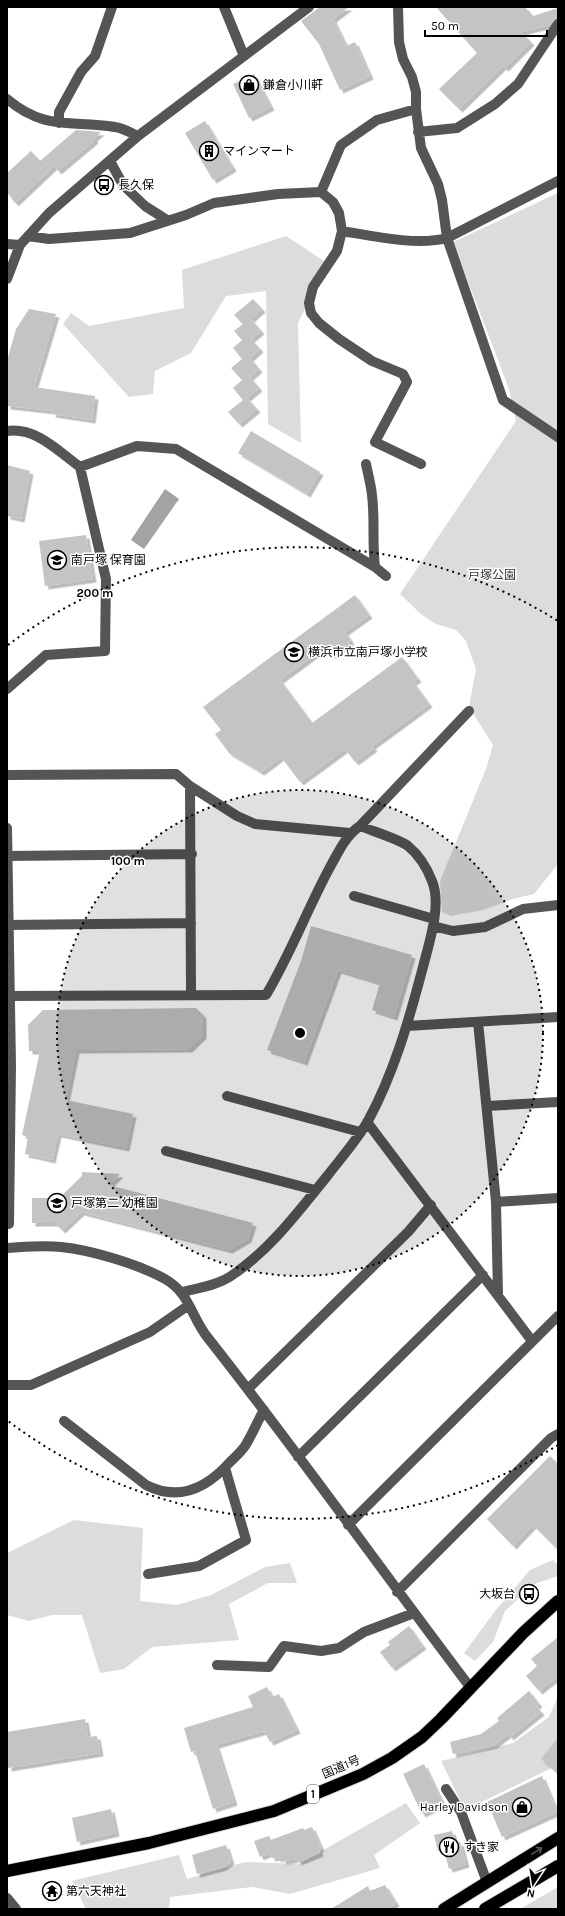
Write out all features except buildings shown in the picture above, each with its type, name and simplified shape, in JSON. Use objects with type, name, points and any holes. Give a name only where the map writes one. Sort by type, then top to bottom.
[{"type":"highway","name":"国道1号","points":[[7,1871],[150,1843],[274,1811],[363,1774],[392,1758],[427,1733],[523,1633],[558,1601]]},
{"type":"highway","points":[[444,1909],[558,1838]]},
{"type":"highway","points":[[485,1909],[558,1866]]},
{"type":"street","points":[[59,123],[59,112],[77,79],[95,56],[112,7]]},
{"type":"street","points":[[224,7],[244,56]]},
{"type":"street","points":[[7,279],[20,245],[49,213],[138,136],[309,7]]},
{"type":"street","points":[[398,7],[399,42],[403,59],[412,77],[416,92],[418,132],[421,148],[438,184],[442,200],[446,238],[503,400],[558,437]]},
{"type":"street","points":[[418,132],[457,128],[495,104],[518,84],[558,24]]},
{"type":"street","points":[[7,99],[29,115],[41,120],[59,123],[116,127],[138,136]]},
{"type":"street","points":[[321,192],[341,145],[377,120],[416,109]]},
{"type":"street","points":[[110,161],[123,185],[145,206],[167,220]]},
{"type":"street","points":[[342,231],[386,238],[437,240],[446,238],[558,181]]},
{"type":"street","points":[[28,236],[49,239],[130,233],[214,203],[278,194],[321,192],[333,202],[339,213],[342,231],[337,251],[314,287],[309,303],[312,313],[315,318],[339,339],[372,360],[403,374],[407,382],[373,446],[421,464]]},
{"type":"street","points":[[7,244],[20,245]]},
{"type":"street","points":[[7,431],[18,429],[40,437],[80,467],[106,580],[106,651],[46,654],[7,689]]},
{"type":"street","points":[[80,467],[137,446],[176,449],[375,567],[386,576]]},
{"type":"street","points":[[366,464],[372,495],[374,522],[372,546],[375,567]]},
{"type":"street","points":[[8,996],[191,994],[266,995],[278,976],[314,898],[350,833],[360,826],[469,711]]},
{"type":"street","points":[[7,775],[176,774],[190,786],[237,816],[255,824],[350,833]]},
{"type":"street","points":[[190,786],[192,854],[191,994]]},
{"type":"street","points":[[183,1292],[205,1287],[230,1277],[254,1259],[296,1215],[367,1122],[388,1077],[407,1026],[433,923],[436,902],[433,883],[425,866],[407,846],[360,826]]},
{"type":"street","points":[[7,828],[9,1065],[9,1224],[7,1224]]},
{"type":"street","points":[[7,856],[192,854]]},
{"type":"street","points":[[354,896],[453,931],[485,927],[523,909],[558,905]]},
{"type":"street","points":[[8,925],[191,923]]},
{"type":"street","points":[[407,1026],[558,1017]]},
{"type":"street","points":[[478,1022],[496,1202],[498,1295]]},
{"type":"street","points":[[227,1096],[360,1132]]},
{"type":"street","points":[[487,1106],[558,1102]]},
{"type":"street","points":[[367,1122],[532,1341]]},
{"type":"street","points":[[166,1151],[315,1190]]},
{"type":"street","points":[[496,1202],[558,1198]]},
{"type":"street","points":[[248,1389],[408,1232],[431,1205]]},
{"type":"street","points":[[7,1248],[61,1247],[93,1253],[132,1265],[165,1279],[183,1292],[200,1328],[264,1410],[397,1592],[470,1687]]},
{"type":"street","points":[[298,1457],[483,1275]]},
{"type":"street","points":[[7,1385],[31,1385],[150,1332],[189,1305]]},
{"type":"street","points":[[348,1525],[558,1316]]},
{"type":"street","points":[[64,1421],[146,1486],[157,1491],[175,1493],[193,1490],[217,1476],[244,1447],[264,1410]]},
{"type":"street","points":[[397,1592],[550,1438],[558,1434]]},
{"type":"street","points":[[148,1574],[199,1566],[246,1540],[225,1468]]},
{"type":"street","points":[[217,1665],[269,1667],[284,1646],[320,1651],[338,1648],[364,1632],[414,1613]]},
{"type":"street","points":[[446,1789],[461,1812],[487,1882]]},
{"type":"street","points":[[7,1898],[16,1909]]},
{"type":"green space","name":"戸塚公園","points":[[558,193],[558,864],[534,894],[513,899],[483,910],[451,916],[442,912],[440,881],[486,769],[493,745],[469,707],[476,669],[466,641],[456,630],[436,624],[421,614],[400,594],[516,421],[509,389],[453,242]]},
{"type":"green space","points":[[286,236],[327,263],[298,323],[301,443],[268,424],[266,291],[226,296],[191,353],[155,371],[153,394],[129,397],[63,324],[71,313],[89,326],[184,308],[182,270]]},
{"type":"green space","points":[[74,1520],[143,1528],[140,1601],[177,1605],[211,1595],[265,1567],[290,1563],[297,1583],[268,1583],[229,1604],[239,1640],[152,1647],[124,1669],[100,1673],[82,1615],[52,1615],[29,1621],[7,1615],[7,1553]]},
{"type":"green space","points":[[553,1560],[558,1565],[558,1576],[537,1583],[505,1611],[493,1642],[475,1661],[464,1653],[496,1610],[530,1570]]},
{"type":"green space","points":[[558,1696],[558,1765],[465,1810],[441,1761],[513,1743],[549,1717]]},
{"type":"green space","points":[[406,1803],[420,1823],[374,1855],[380,1868],[290,1894],[252,1887],[170,1897],[169,1909],[86,1909],[72,1881],[179,1855],[187,1879],[245,1862],[299,1864]]},
{"type":"green space","points":[[558,1887],[558,1909],[520,1909]]},
{"type":"shaded area","points":[[165,489],[179,499],[144,549],[131,540]]},
{"type":"place","name":"鎌倉小川軒","points":[[249,85]]},
{"type":"place","name":"マインマート","points":[[209,151]]},
{"type":"place","name":"長久保","points":[[104,185]]},
{"type":"place","name":"南戸塚 保育園","points":[[57,560]]},
{"type":"place","name":"横浜市立南戸塚小学校","points":[[294,652]]},
{"type":"place","name":"戸塚第二 幼稚園","points":[[57,1203]]},
{"type":"place","name":"大坂台","points":[[529,1594]]},
{"type":"place","name":"Harley Davidson","points":[[522,1807]]},
{"type":"place","name":"すき家","points":[[449,1847]]},
{"type":"place","name":"第六天神社","points":[[52,1891]]}]
